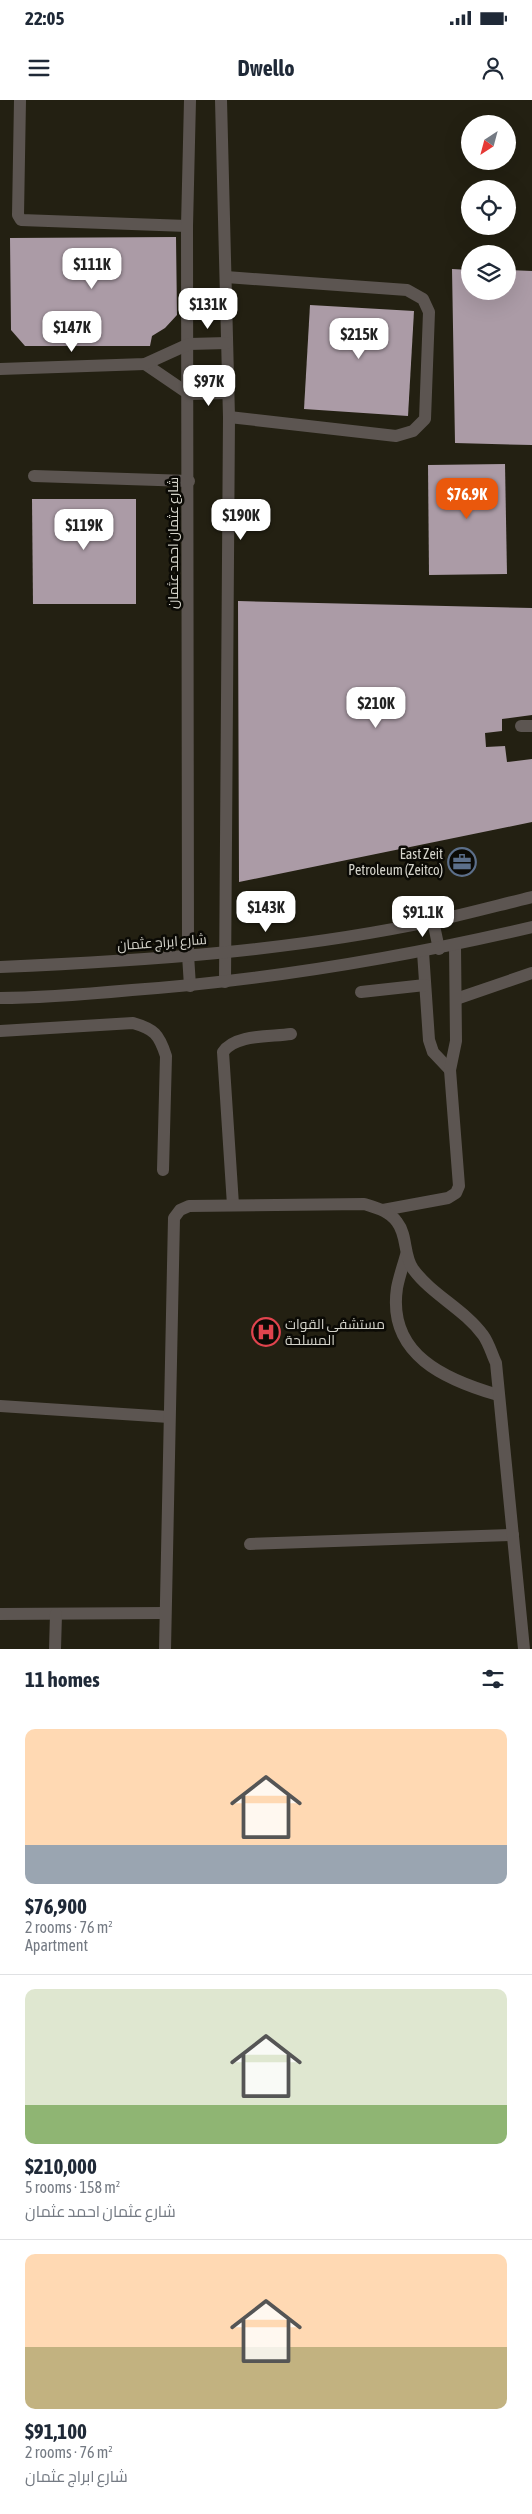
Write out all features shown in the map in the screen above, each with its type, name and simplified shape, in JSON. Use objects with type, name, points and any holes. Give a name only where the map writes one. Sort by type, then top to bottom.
[{"type":"street","points":[[20,100],[18,215],[21,220],[187,226]]},
{"type":"street","name":"شارع عثمان احمد عثمان","points":[[190,100],[187,226],[189,344],[188,955],[190,986]]},
{"type":"street","points":[[221,100],[229,417],[225,982]]},
{"type":"street","points":[[226,277],[407,290],[423,298],[429,312],[425,419],[413,431],[396,436],[229,417]]},
{"type":"street","points":[[0,370],[145,364],[189,344],[228,343]]},
{"type":"street","points":[[145,364],[189,394],[228,393]]},
{"type":"street","points":[[34,476],[188,480]]},
{"type":"street","name":"شارع ابراج عثمان","points":[[0,967],[224,952],[335,938],[433,921],[532,897]]},
{"type":"street","points":[[433,921],[439,949]]},
{"type":"street","points":[[0,998],[63,996],[225,982],[423,952],[532,927]]},
{"type":"street","points":[[383,1210],[448,1198],[456,1193],[459,1186],[450,1070],[455,1051],[455,946]]},
{"type":"street","points":[[423,952],[429,1040],[437,1057],[450,1070]]},
{"type":"street","points":[[456,999],[532,973]]},
{"type":"street","points":[[361,992],[425,985]]},
{"type":"street","points":[[0,1031],[133,1023],[149,1028],[161,1040],[166,1056],[163,1170]]},
{"type":"street","points":[[234,1205],[223,1052],[228,1045],[237,1041],[291,1034]]},
{"type":"street","points":[[165,1649],[174,1218],[180,1210],[189,1206],[364,1204],[383,1210],[397,1222],[405,1240],[406,1255],[397,1289],[398,1320],[411,1348],[433,1370],[453,1381],[498,1395]]},
{"type":"street","points":[[406,1255],[413,1268],[464,1314],[484,1336],[496,1364],[524,1649]]},
{"type":"street","points":[[0,1406],[169,1417]]},
{"type":"street","points":[[250,1544],[513,1535]]},
{"type":"street","points":[[0,1614],[165,1612]]},
{"type":"street","points":[[55,1649],[56,1614]]},
{"type":"building","points":[[176,237],[177,315],[165,328],[152,336],[150,346],[25,346],[11,330],[10,238]]},
{"type":"building","points":[[452,269],[461,270],[461,300],[516,300],[516,270],[532,271],[532,445],[455,443]]},
{"type":"building","points":[[310,305],[414,311],[408,416],[304,409]]},
{"type":"building","points":[[505,464],[507,574],[429,575],[428,465]]},
{"type":"building","points":[[32,499],[136,499],[136,604],[33,604]]},
{"type":"building","points":[[238,601],[532,608],[532,715],[502,719],[502,731],[485,733],[486,747],[505,746],[507,762],[532,759],[532,822],[239,882]]},
{"type":"place","name":"East Zeit Petroleum (Zeitco)","points":[[462,862]]},
{"type":"place","name":"مستشفى القوات المسلحة","points":[[266,1332]]}]
